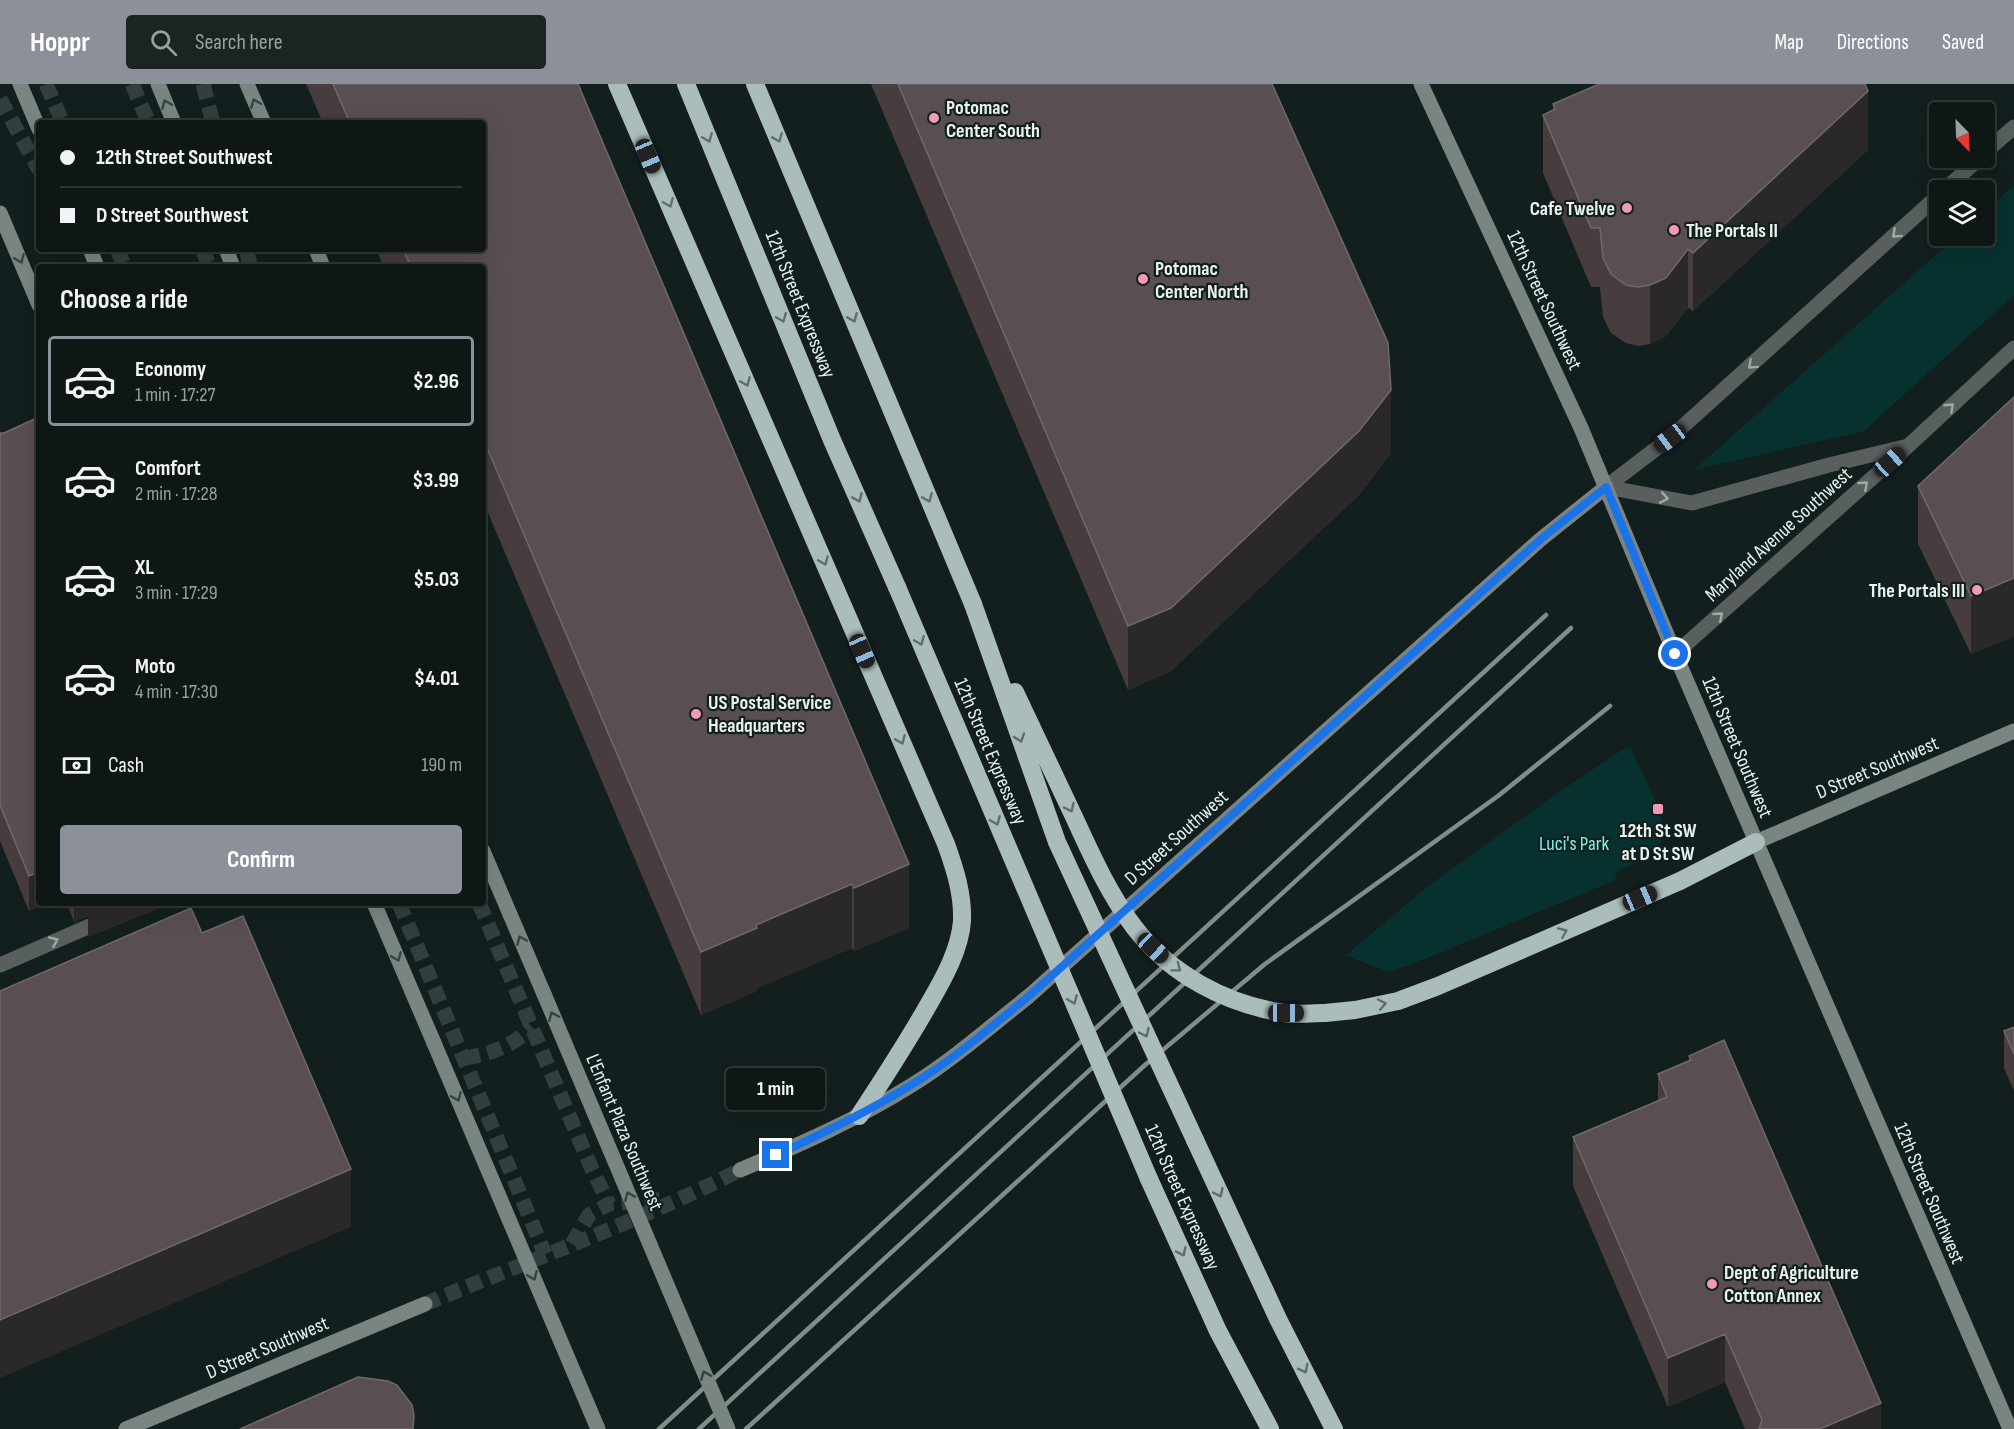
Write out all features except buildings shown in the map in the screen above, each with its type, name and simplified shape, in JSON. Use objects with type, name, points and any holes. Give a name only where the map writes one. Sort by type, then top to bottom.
[{"type":"highway","name":"12th Street Expressway","points":[[686,84],[832,440],[1149,1179],[1218,1331],[1270,1429]]},
{"type":"highway","points":[[755,84],[973,604],[1100,871],[1134,927],[1175,967],[1219,994],[1252,1006],[1286,1013],[1356,1010],[1398,1001],[1438,986],[1680,881],[1756,842]]},
{"type":"highway","points":[[619,88],[946,844],[957,879],[961,897],[962,923],[954,953],[944,977],[911,1037],[859,1116]]},
{"type":"highway","points":[[973,604],[1057,842],[1278,1319],[1334,1429]]},
{"type":"street","points":[[20,84],[36,122]]},
{"type":"street","points":[[158,84],[173,120]]},
{"type":"street","points":[[247,84],[263,120]]},
{"type":"street","name":"12th Street Southwest","points":[[1421,84],[1606,487],[1675,654],[2010,1429]]},
{"type":"street","points":[[1995,143],[2014,127]]},
{"type":"street","points":[[1955,180],[1969,168]]},
{"type":"street","points":[[1606,487],[1670,438],[1929,204]]},
{"type":"street","points":[[0,213],[36,298]]},
{"type":"street","name":"Maryland Avenue Southwest","points":[[1675,654],[2014,348]]},
{"type":"street","points":[[1606,487],[1692,503],[1829,465],[1907,447]]},
{"type":"street","name":"D Street Southwest","points":[[740,1170],[859,1116],[913,1084],[969,1044],[1029,996],[1532,546],[1606,487]]},
{"type":"street","name":"D Street Southwest","points":[[1756,842],[2014,731]]},
{"type":"street","name":"L'Enfant Plaza Southwest","points":[[486,859],[728,1429]]},
{"type":"street","points":[[0,964],[136,906]]},
{"type":"street","points":[[375,906],[598,1429]]},
{"type":"street","name":"D Street Southwest","points":[[126,1429],[425,1304]]},
{"type":"green space","points":[[2014,185],[2014,295],[1864,431],[1694,470],[1946,246],[1995,246],[1995,202]]},
{"type":"green space","name":"Luci's Park","points":[[1631,748],[1657,804],[1664,829],[1659,850],[1615,873],[1616,880],[1410,965],[1387,972],[1346,955],[1427,887],[1555,795],[1622,750]]},
{"type":"tunnel","points":[[46,84],[62,120]]},
{"type":"tunnel","points":[[132,84],[148,120]]},
{"type":"tunnel","points":[[203,84],[212,120]]},
{"type":"tunnel","points":[[0,99],[36,165]]},
{"type":"tunnel","points":[[118,252],[124,264]]},
{"type":"tunnel","points":[[203,252],[209,264]]},
{"type":"tunnel","points":[[247,252],[250,264]]},
{"type":"tunnel","points":[[400,906],[545,1254]]},
{"type":"tunnel","points":[[480,906],[591,1167],[609,1204]]},
{"type":"tunnel","points":[[465,1058],[501,1048],[525,1034],[532,1027]]},
{"type":"tunnel","points":[[425,1304],[663,1207],[740,1170]]},
{"type":"tunnel","points":[[572,1244],[589,1215],[609,1204],[666,1199]]},
{"type":"railway","points":[[659,1429],[1546,615]]},
{"type":"railway","points":[[699,1429],[1571,628]]},
{"type":"railway","points":[[746,1429],[1145,1065],[1265,964],[1498,796],[1610,706]]},
{"type":"place","name":"Potomac Center South","points":[[934,118]]},
{"type":"place","name":"Cafe Twelve","points":[[1627,208]]},
{"type":"place","name":"The Portals II","points":[[1674,230]]},
{"type":"place","name":"Potomac Center North","points":[[1143,279]]},
{"type":"place","name":"The Portals III","points":[[1977,590]]},
{"type":"place","name":"US Postal Service Headquarters","points":[[696,714]]},
{"type":"place","name":"12th St SW at D St SW","points":[[1658,809]]},
{"type":"place","name":"Dept of Agriculture Cotton Annex","points":[[1712,1284]]},
{"type":"route","points":[[776,1155],[859,1116],[913,1084],[969,1044],[1029,996],[1541,539],[1606,487],[1675,654]]}]
